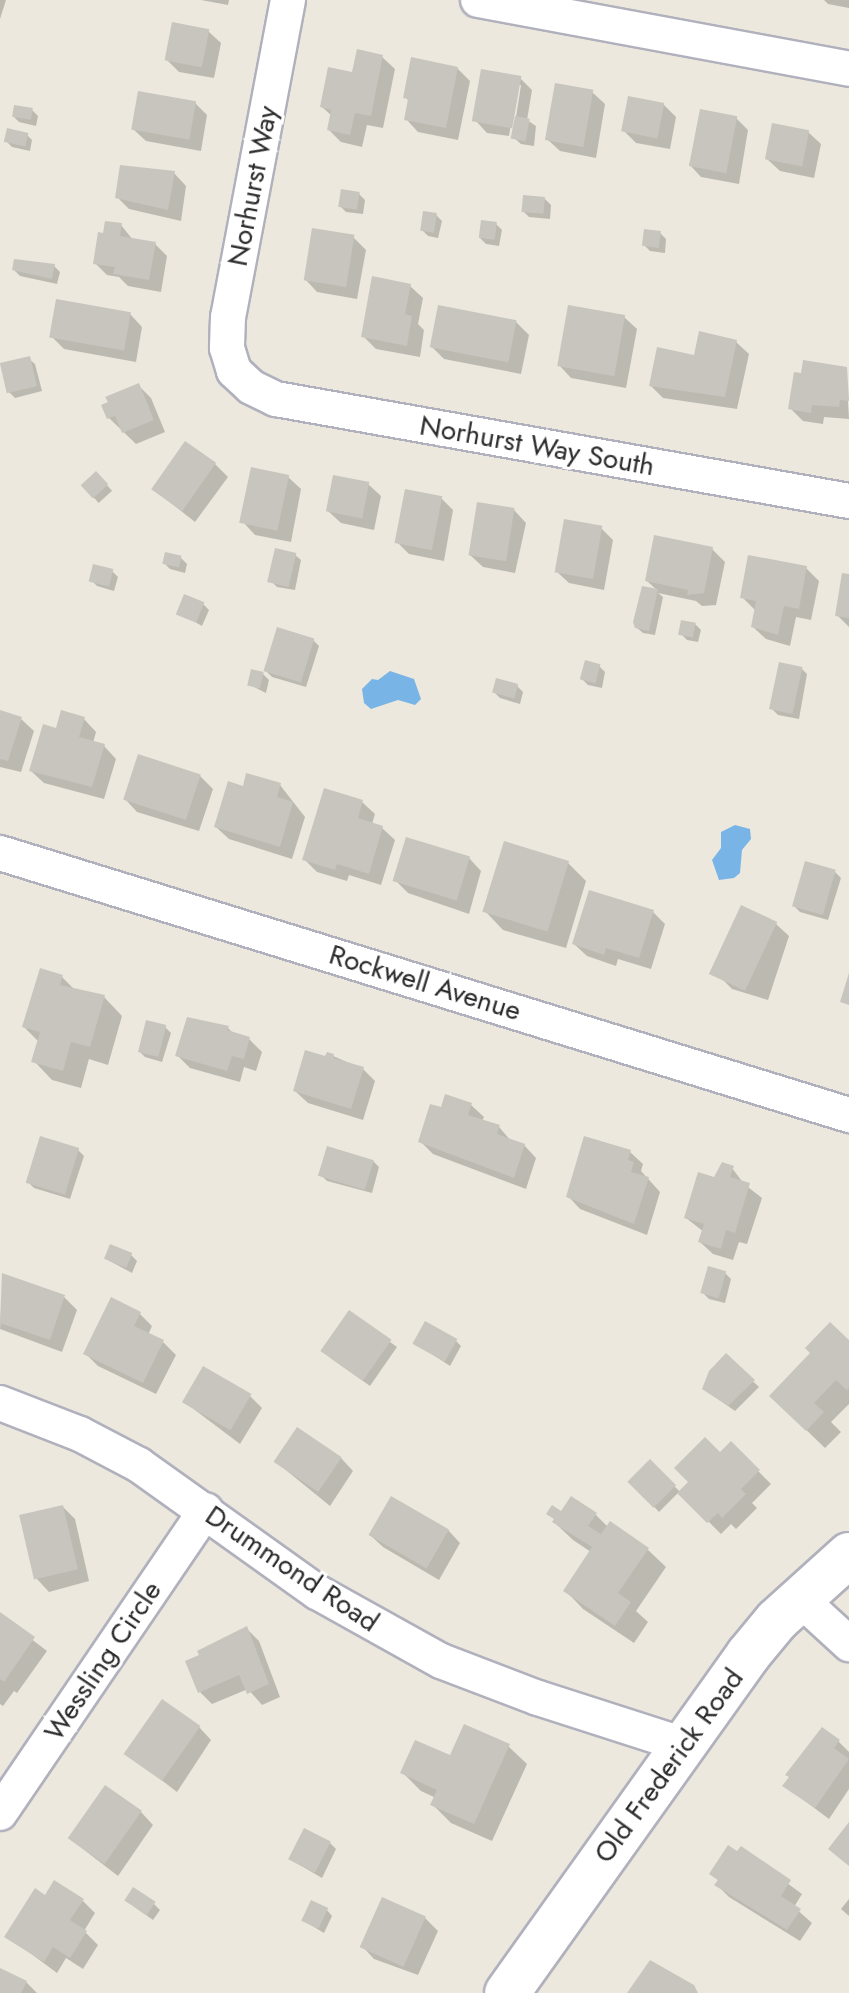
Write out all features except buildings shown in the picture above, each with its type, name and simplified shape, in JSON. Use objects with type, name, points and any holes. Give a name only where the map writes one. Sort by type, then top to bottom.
[{"type":"street","name":"Norhurst Way","points":[[234,371],[227,348],[228,317],[288,0]]},
{"type":"street","points":[[478,0],[849,69]]},
{"type":"street","name":"Norhurst Way South","points":[[234,371],[251,387],[276,399],[849,501]]},
{"type":"street","name":"Rockwell Avenue","points":[[0,853],[849,1115]]},
{"type":"street","name":"Drummond Road","points":[[0,1403],[80,1434],[127,1459],[206,1510],[317,1592],[441,1661],[538,1698],[684,1745]]},
{"type":"street","name":"Wessling Circle","points":[[0,1813],[206,1510]]},
{"type":"street","name":"Old Frederick Road","points":[[507,1993],[748,1655],[800,1599],[849,1555]]},
{"type":"street","points":[[800,1599],[849,1644]]},
{"type":"water","points":[[390,671],[414,679],[421,699],[415,705],[398,700],[371,709],[364,703],[362,689],[372,679],[378,680]]},
{"type":"water","points":[[735,825],[750,829],[751,839],[742,850],[740,873],[734,878],[719,880],[712,860],[721,848],[721,832]]}]
